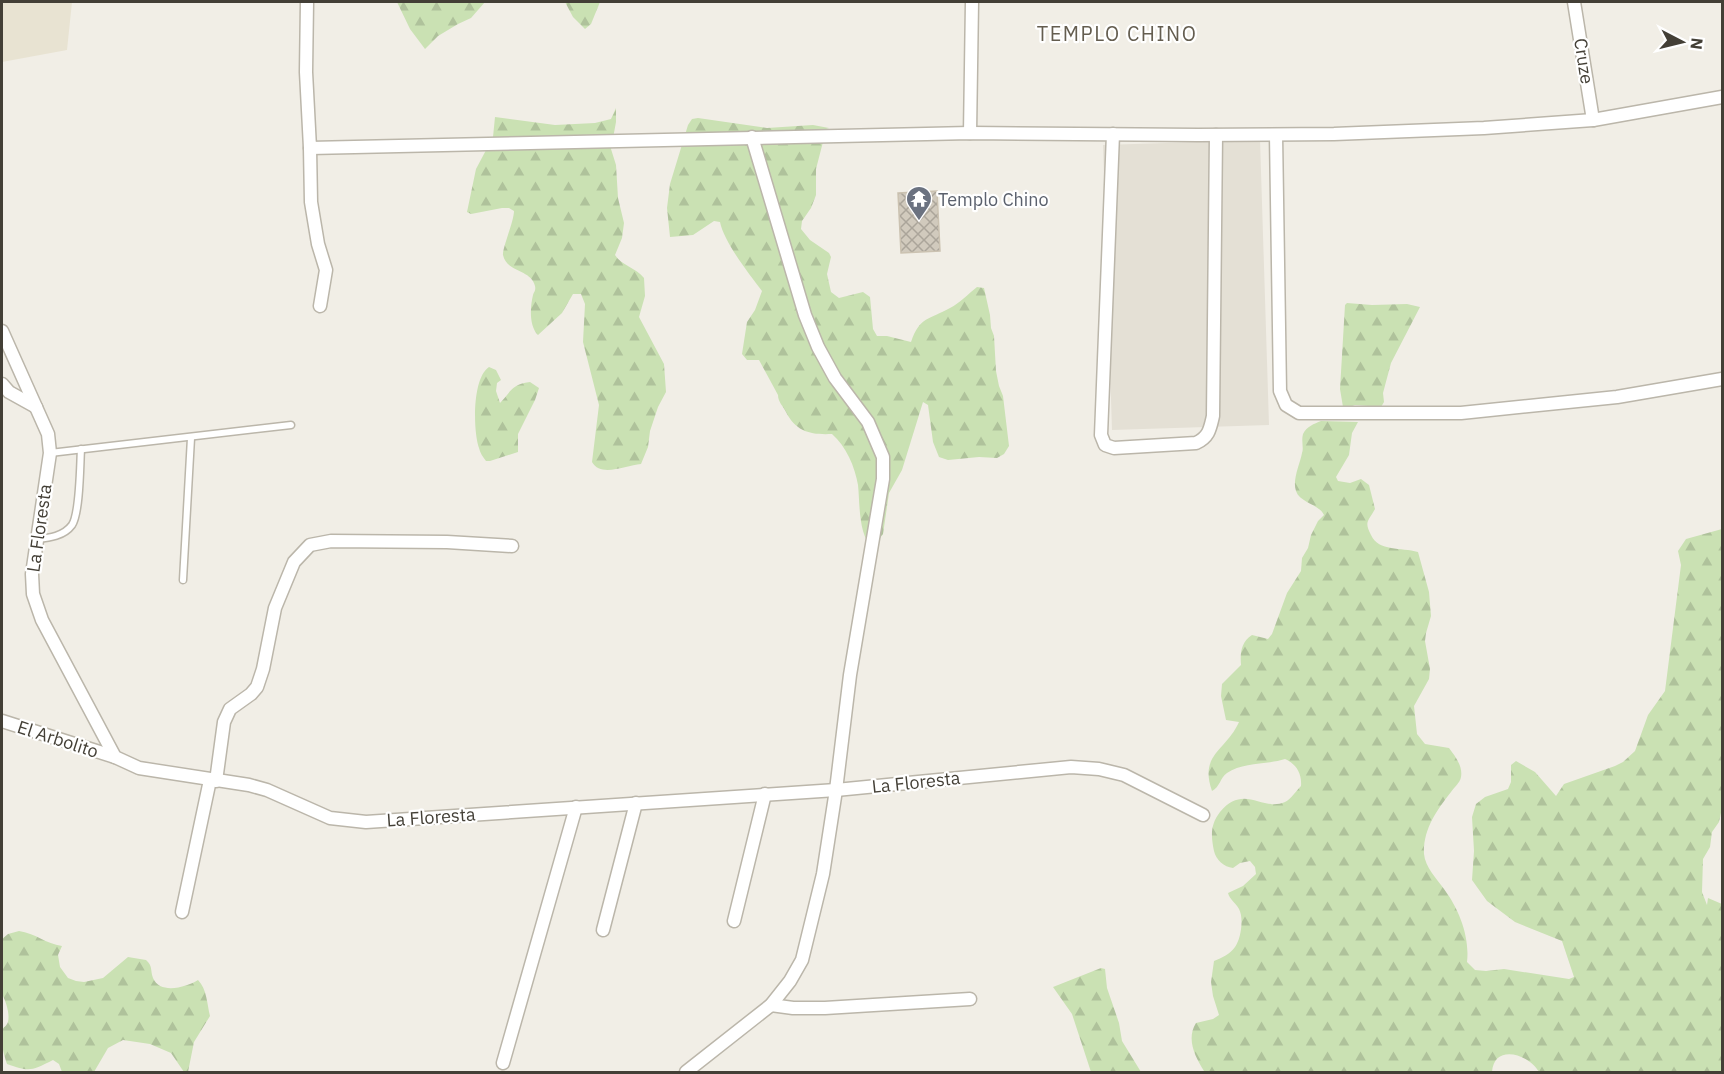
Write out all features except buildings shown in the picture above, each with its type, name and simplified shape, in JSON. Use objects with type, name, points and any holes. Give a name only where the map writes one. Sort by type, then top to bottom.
[{"type":"street","points":[[307,2],[306,72],[311,202],[318,244],[326,270],[320,306]]},
{"type":"street","points":[[970,133],[972,2]]},
{"type":"street","name":"Cruze","points":[[1574,2],[1593,120]]},
{"type":"street","points":[[310,148],[970,133],[1276,135],[1484,128],[1593,120],[1722,97]]},
{"type":"street","points":[[1113,134],[1101,435],[1105,445],[1114,448],[1196,443],[1204,440],[1210,431],[1213,416],[1216,135]]},
{"type":"street","points":[[1276,135],[1280,391],[1286,405],[1299,413],[1461,413],[1617,397],[1722,379]]},
{"type":"street","points":[[686,1072],[771,1005],[790,981],[802,960],[823,874],[850,675],[880,503],[883,457],[868,422],[835,378],[818,347],[805,315],[752,137]]},
{"type":"street","name":"La Floresta","points":[[2,331],[48,434],[50,453],[32,574],[33,594],[42,620],[115,757],[139,768],[249,785],[267,790],[330,818],[366,822],[836,790],[1071,766],[1124,775],[1203,815]]},
{"type":"street","points":[[2,384],[9,392],[36,407]]},
{"type":"street","points":[[182,912],[224,722],[230,709],[257,687],[263,669],[275,608],[294,562],[310,545],[331,541],[447,542],[512,546]]},
{"type":"street","name":"El Arbolito","points":[[2,721],[115,757]]},
{"type":"street","points":[[734,921],[765,794]]},
{"type":"street","points":[[603,930],[636,803]]},
{"type":"street","points":[[503,1064],[576,807]]},
{"type":"street","points":[[771,1005],[825,1008],[970,999]]},
{"type":"lane","points":[[50,453],[291,425]]},
{"type":"lane","points":[[183,580],[191,438]]},
{"type":"lane","points":[[38,540],[65,532],[73,524],[81,449]]},
{"type":"shaded area","points":[[2,2],[72,2],[67,50],[2,62]]},
{"type":"shaded area","points":[[1260,140],[1269,425],[1112,430],[1103,145]]},
{"type":"green space","points":[[397,2],[485,2],[471,18],[438,36],[425,49],[410,29]]},
{"type":"green space","points":[[565,2],[600,2],[591,24],[585,29],[573,17]]},
{"type":"green space","points":[[616,108],[611,149],[616,165],[618,198],[624,223],[622,238],[615,255],[644,278],[645,296],[639,317],[664,364],[666,392],[658,407],[650,431],[648,447],[641,464],[608,470],[596,467],[592,462],[599,405],[583,342],[585,304],[581,294],[573,294],[562,313],[538,335],[533,327],[531,316],[535,289],[533,281],[509,265],[503,255],[514,211],[502,208],[471,214],[467,212],[476,169],[493,137],[495,117],[555,125],[595,123],[611,119]]},
{"type":"green space","points":[[692,119],[767,128],[813,125],[829,128],[826,129],[827,134],[816,169],[816,195],[802,221],[801,229],[810,240],[829,253],[831,257],[827,274],[831,292],[839,298],[863,292],[870,297],[873,329],[877,336],[911,342],[918,327],[926,320],[954,306],[977,287],[984,288],[994,336],[996,371],[1003,396],[1009,446],[1004,454],[997,458],[948,460],[939,457],[933,442],[928,405],[923,402],[902,470],[889,493],[883,534],[873,548],[868,543],[862,528],[855,471],[842,444],[832,434],[811,433],[794,424],[759,360],[747,360],[742,354],[747,322],[755,310],[762,291],[732,248],[720,222],[714,221],[693,235],[670,237],[667,208],[670,184],[688,125]]},
{"type":"green space","points":[[1347,303],[1407,304],[1420,307],[1391,363],[1383,393],[1384,402],[1381,407],[1355,405],[1343,407],[1340,389],[1345,305]]},
{"type":"green space","points":[[489,367],[496,370],[501,380],[497,383],[496,391],[500,403],[512,389],[519,385],[530,382],[539,388],[518,434],[518,452],[486,461],[480,452],[477,440],[475,405],[479,382]]},
{"type":"green space","points":[[1321,421],[1358,422],[1352,433],[1349,455],[1336,477],[1338,481],[1350,483],[1361,479],[1369,485],[1375,509],[1367,524],[1379,544],[1418,552],[1429,592],[1431,616],[1425,641],[1430,669],[1429,679],[1414,706],[1417,734],[1425,744],[1449,748],[1461,769],[1459,781],[1428,828],[1424,854],[1429,868],[1459,914],[1467,943],[1467,962],[1475,970],[1504,969],[1569,979],[1574,977],[1562,941],[1515,922],[1487,901],[1472,880],[1474,851],[1472,817],[1476,804],[1485,797],[1508,789],[1511,782],[1511,765],[1516,761],[1535,772],[1556,796],[1564,784],[1615,766],[1635,751],[1648,715],[1665,691],[1681,565],[1678,551],[1686,539],[1722,529],[1722,808],[1719,822],[1712,832],[1710,847],[1703,859],[1702,892],[1707,905],[1708,898],[1722,904],[1722,1072],[1539,1072],[1528,1060],[1512,1054],[1499,1057],[1494,1063],[1492,1072],[1187,1072],[1204,1071],[1193,1048],[1193,1029],[1196,1023],[1213,1019],[1219,1015],[1211,982],[1214,961],[1233,949],[1240,934],[1241,913],[1228,893],[1243,886],[1256,874],[1255,867],[1250,861],[1240,863],[1233,868],[1224,865],[1219,860],[1212,840],[1214,821],[1220,812],[1237,800],[1277,804],[1287,801],[1301,786],[1298,770],[1285,759],[1233,769],[1212,791],[1209,769],[1211,761],[1239,722],[1226,720],[1221,696],[1222,684],[1241,665],[1242,648],[1248,638],[1252,635],[1268,639],[1272,634],[1287,593],[1301,571],[1302,558],[1308,548],[1311,535],[1324,515],[1318,508],[1301,498],[1295,487],[1303,451],[1303,434],[1313,424]]},
{"type":"green space","points":[[19,931],[62,946],[58,955],[60,967],[68,978],[76,981],[84,982],[103,978],[128,957],[146,960],[156,983],[167,988],[181,987],[198,980],[205,992],[210,1016],[194,1042],[188,1072],[184,1072],[171,1053],[150,1044],[123,1040],[108,1048],[94,1072],[62,1072],[59,1064],[53,1060],[30,1069],[7,1064],[2,1038],[2,1030],[8,1019],[2,994],[2,939],[8,934]]},
{"type":"green space","points":[[1101,968],[1105,969],[1107,988],[1119,1023],[1122,1041],[1141,1072],[1091,1072],[1072,1014],[1053,987]]},
{"type":"place","name":"Templo Chino","points":[[919,222]]},
{"type":"district","name":"TEMPLO CHINO","points":[[1117,33]]}]
